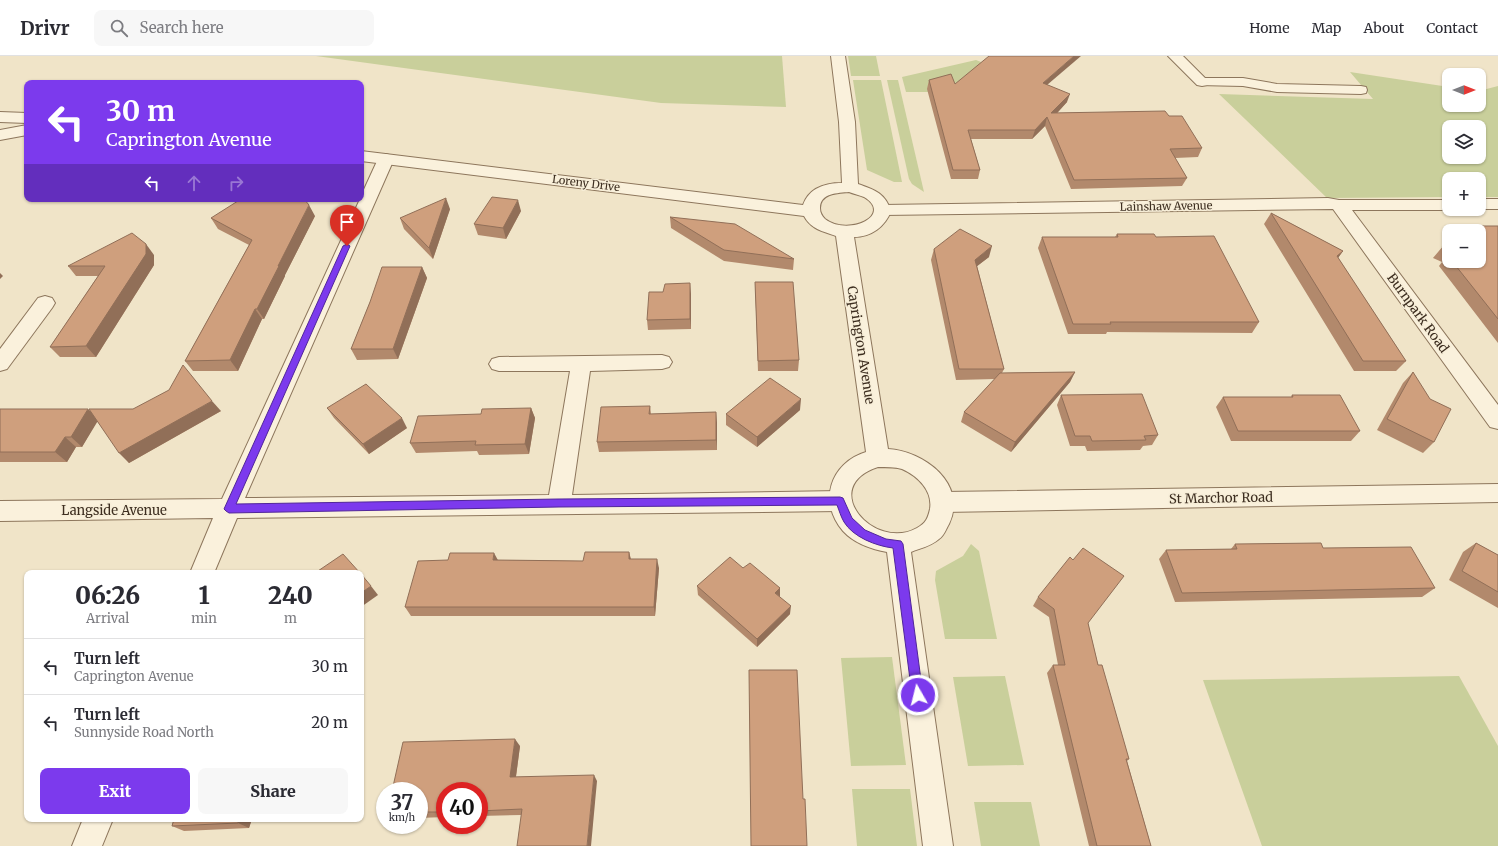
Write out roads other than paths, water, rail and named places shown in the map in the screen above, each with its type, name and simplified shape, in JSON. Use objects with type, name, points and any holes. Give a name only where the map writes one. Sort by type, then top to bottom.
[{"type":"street","points":[[838,56],[847,120],[850,157],[850,187]]},
{"type":"street","points":[[1175,56],[1202,82]]},
{"type":"street","points":[[0,117],[24,118]]},
{"type":"street","points":[[0,135],[24,131]]},
{"type":"street","name":"Loreny Drive","points":[[364,156],[811,211]]},
{"type":"street","points":[[203,570],[229,509],[386,159]]},
{"type":"street","points":[[850,187],[870,193],[878,200],[883,210],[883,215],[878,223],[872,227],[856,232],[844,232],[830,229],[815,219],[811,211],[813,200],[819,194],[828,189],[850,187]]},
{"type":"street","name":"Lainshaw Avenue","points":[[883,210],[1328,203],[1339,205],[1442,205]]},
{"type":"street","points":[[1486,204],[1498,204]]},
{"type":"street","name":"Burnpark Road","points":[[1339,205],[1498,422]]},
{"type":"street","name":"Caprington Avenue","points":[[844,232],[878,458]]},
{"type":"street","points":[[0,364],[45,303]]},
{"type":"street","points":[[499,364],[662,362]]},
{"type":"street","points":[[559,503],[581,364]]},
{"type":"street","points":[[878,458],[896,458],[922,469],[938,486],[943,502],[942,514],[933,531],[916,541],[898,544],[885,543],[862,533],[848,521],[840,501],[840,490],[846,476],[860,464],[878,458]]},
{"type":"street","name":"St Marchor Road","points":[[943,502],[1498,493]]},
{"type":"street","name":"Langside Avenue","points":[[0,510],[229,509],[559,503],[840,501]]},
{"type":"street","points":[[898,544],[938,846]]},
{"type":"street","points":[[87,846],[97,822]]},
{"type":"lane","points":[[1202,82],[1243,82],[1277,88],[1361,90]]}]
